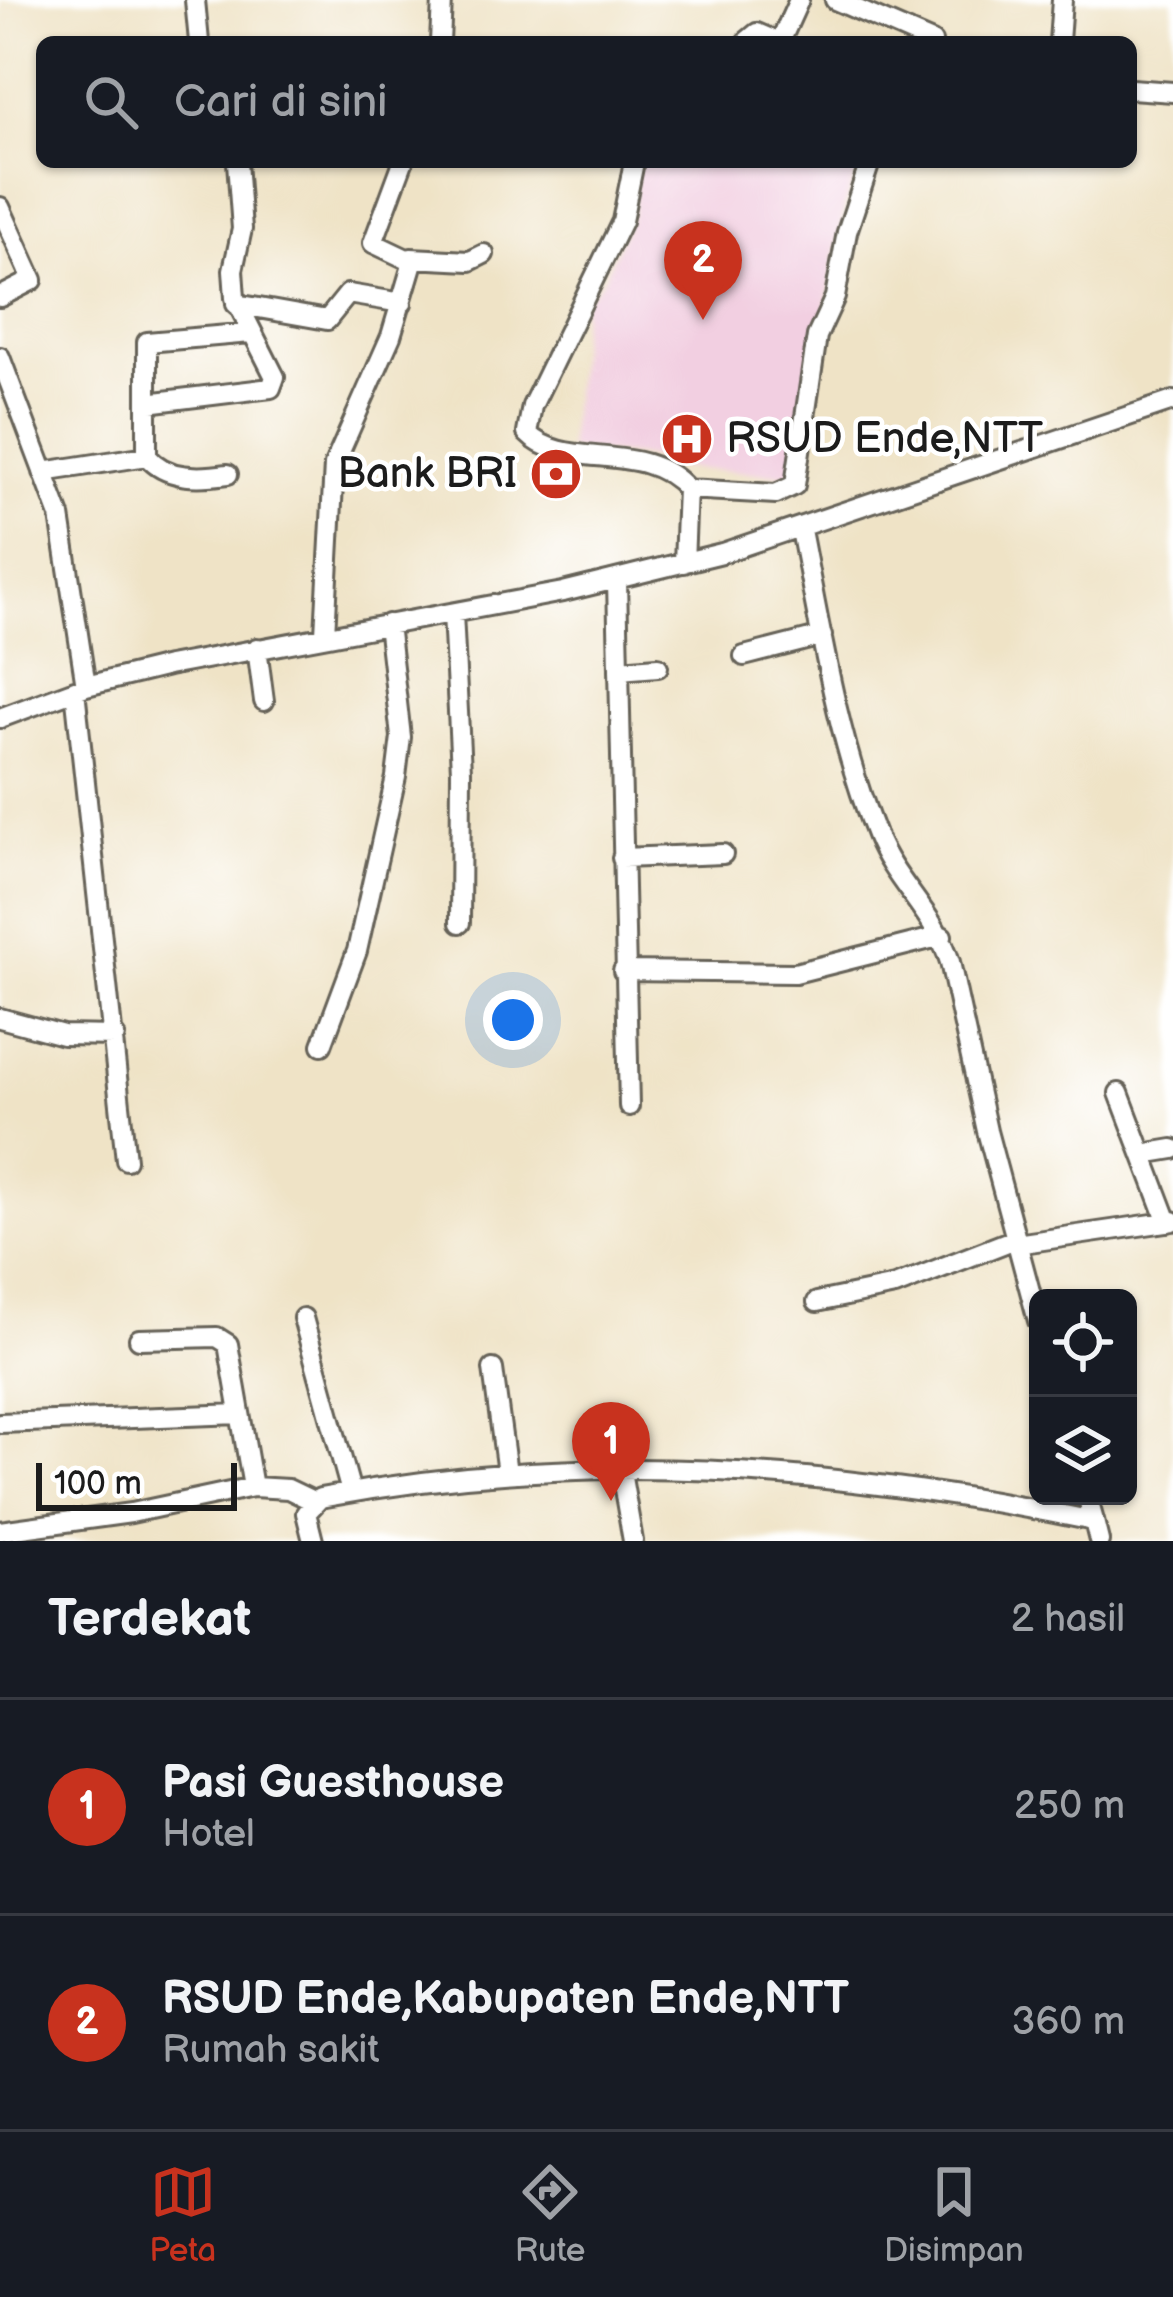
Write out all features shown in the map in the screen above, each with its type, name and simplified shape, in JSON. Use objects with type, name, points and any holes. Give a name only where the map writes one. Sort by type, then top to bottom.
[{"type":"street","points":[[195,0],[198,36]]},
{"type":"street","points":[[440,36],[442,0]]},
{"type":"street","points":[[782,36],[799,0]]},
{"type":"street","points":[[835,0],[918,36]]},
{"type":"street","points":[[1059,36],[1062,0]]},
{"type":"street","points":[[1137,89],[1173,92]]},
{"type":"street","points":[[147,403],[271,388],[274,377],[268,361],[236,304],[233,270],[242,229],[238,168]]},
{"type":"street","points":[[401,168],[373,242],[376,248],[411,259],[470,261],[484,254]]},
{"type":"street","points":[[633,168],[622,220],[526,429],[528,437],[556,447],[662,467],[687,489],[776,494],[795,485],[817,336],[835,297],[847,232],[869,168]]},
{"type":"street","points":[[0,207],[32,280],[0,297]]},
{"type":"street","points":[[326,634],[334,466],[403,303],[411,259]]},
{"type":"street","points":[[236,304],[327,320],[348,294],[403,303]]},
{"type":"street","points":[[228,474],[188,476],[155,465],[147,456],[147,342],[251,333]]},
{"type":"street","points":[[0,357],[60,516],[126,1160]]},
{"type":"street","points":[[0,718],[80,688],[684,563],[801,530],[1173,401]]},
{"type":"street","points":[[43,472],[147,456]]},
{"type":"street","points":[[684,563],[687,489]]},
{"type":"street","points":[[801,530],[822,636],[875,833],[942,936],[1029,1289]]},
{"type":"street","points":[[617,580],[628,1106]]},
{"type":"street","points":[[453,613],[461,771],[460,923]]},
{"type":"street","points":[[322,1045],[357,951],[396,777],[401,737],[388,624]]},
{"type":"street","points":[[744,656],[822,636]]},
{"type":"street","points":[[257,648],[264,700]]},
{"type":"street","points":[[619,670],[658,667]]},
{"type":"street","points":[[622,858],[723,854]]},
{"type":"street","points":[[623,971],[795,973],[942,936]]},
{"type":"street","points":[[0,1018],[63,1035],[115,1036]]},
{"type":"street","points":[[817,1302],[895,1286],[1016,1242],[1170,1222],[1120,1093]]},
{"type":"street","points":[[1143,1154],[1173,1150]]},
{"type":"street","points":[[303,1318],[351,1492]]},
{"type":"street","points":[[139,1339],[224,1340],[253,1487]]},
{"type":"street","points":[[494,1369],[507,1473]]},
{"type":"street","points":[[0,1423],[240,1414]]},
{"type":"street","points":[[620,1466],[633,1541]]},
{"type":"street","points":[[0,1531],[131,1513],[253,1487],[276,1486],[313,1501],[507,1473],[620,1466],[859,1478],[1097,1531]]},
{"type":"street","points":[[313,1501],[307,1518],[313,1541]]},
{"type":"shaded area","points":[[637,168],[859,168],[845,203],[796,475],[677,468],[677,460],[568,449],[583,303],[603,280],[633,213]]},
{"type":"place","name":"RSUD Ende,Kabupaten Ende,NTT","points":[[703,320]]},
{"type":"place","name":"RSUD Ende,NTT","points":[[687,439]]},
{"type":"place","name":"Bank BRI","points":[[556,474]]},
{"type":"place","name":"Pasi Guesthouse","points":[[611,1501]]}]
